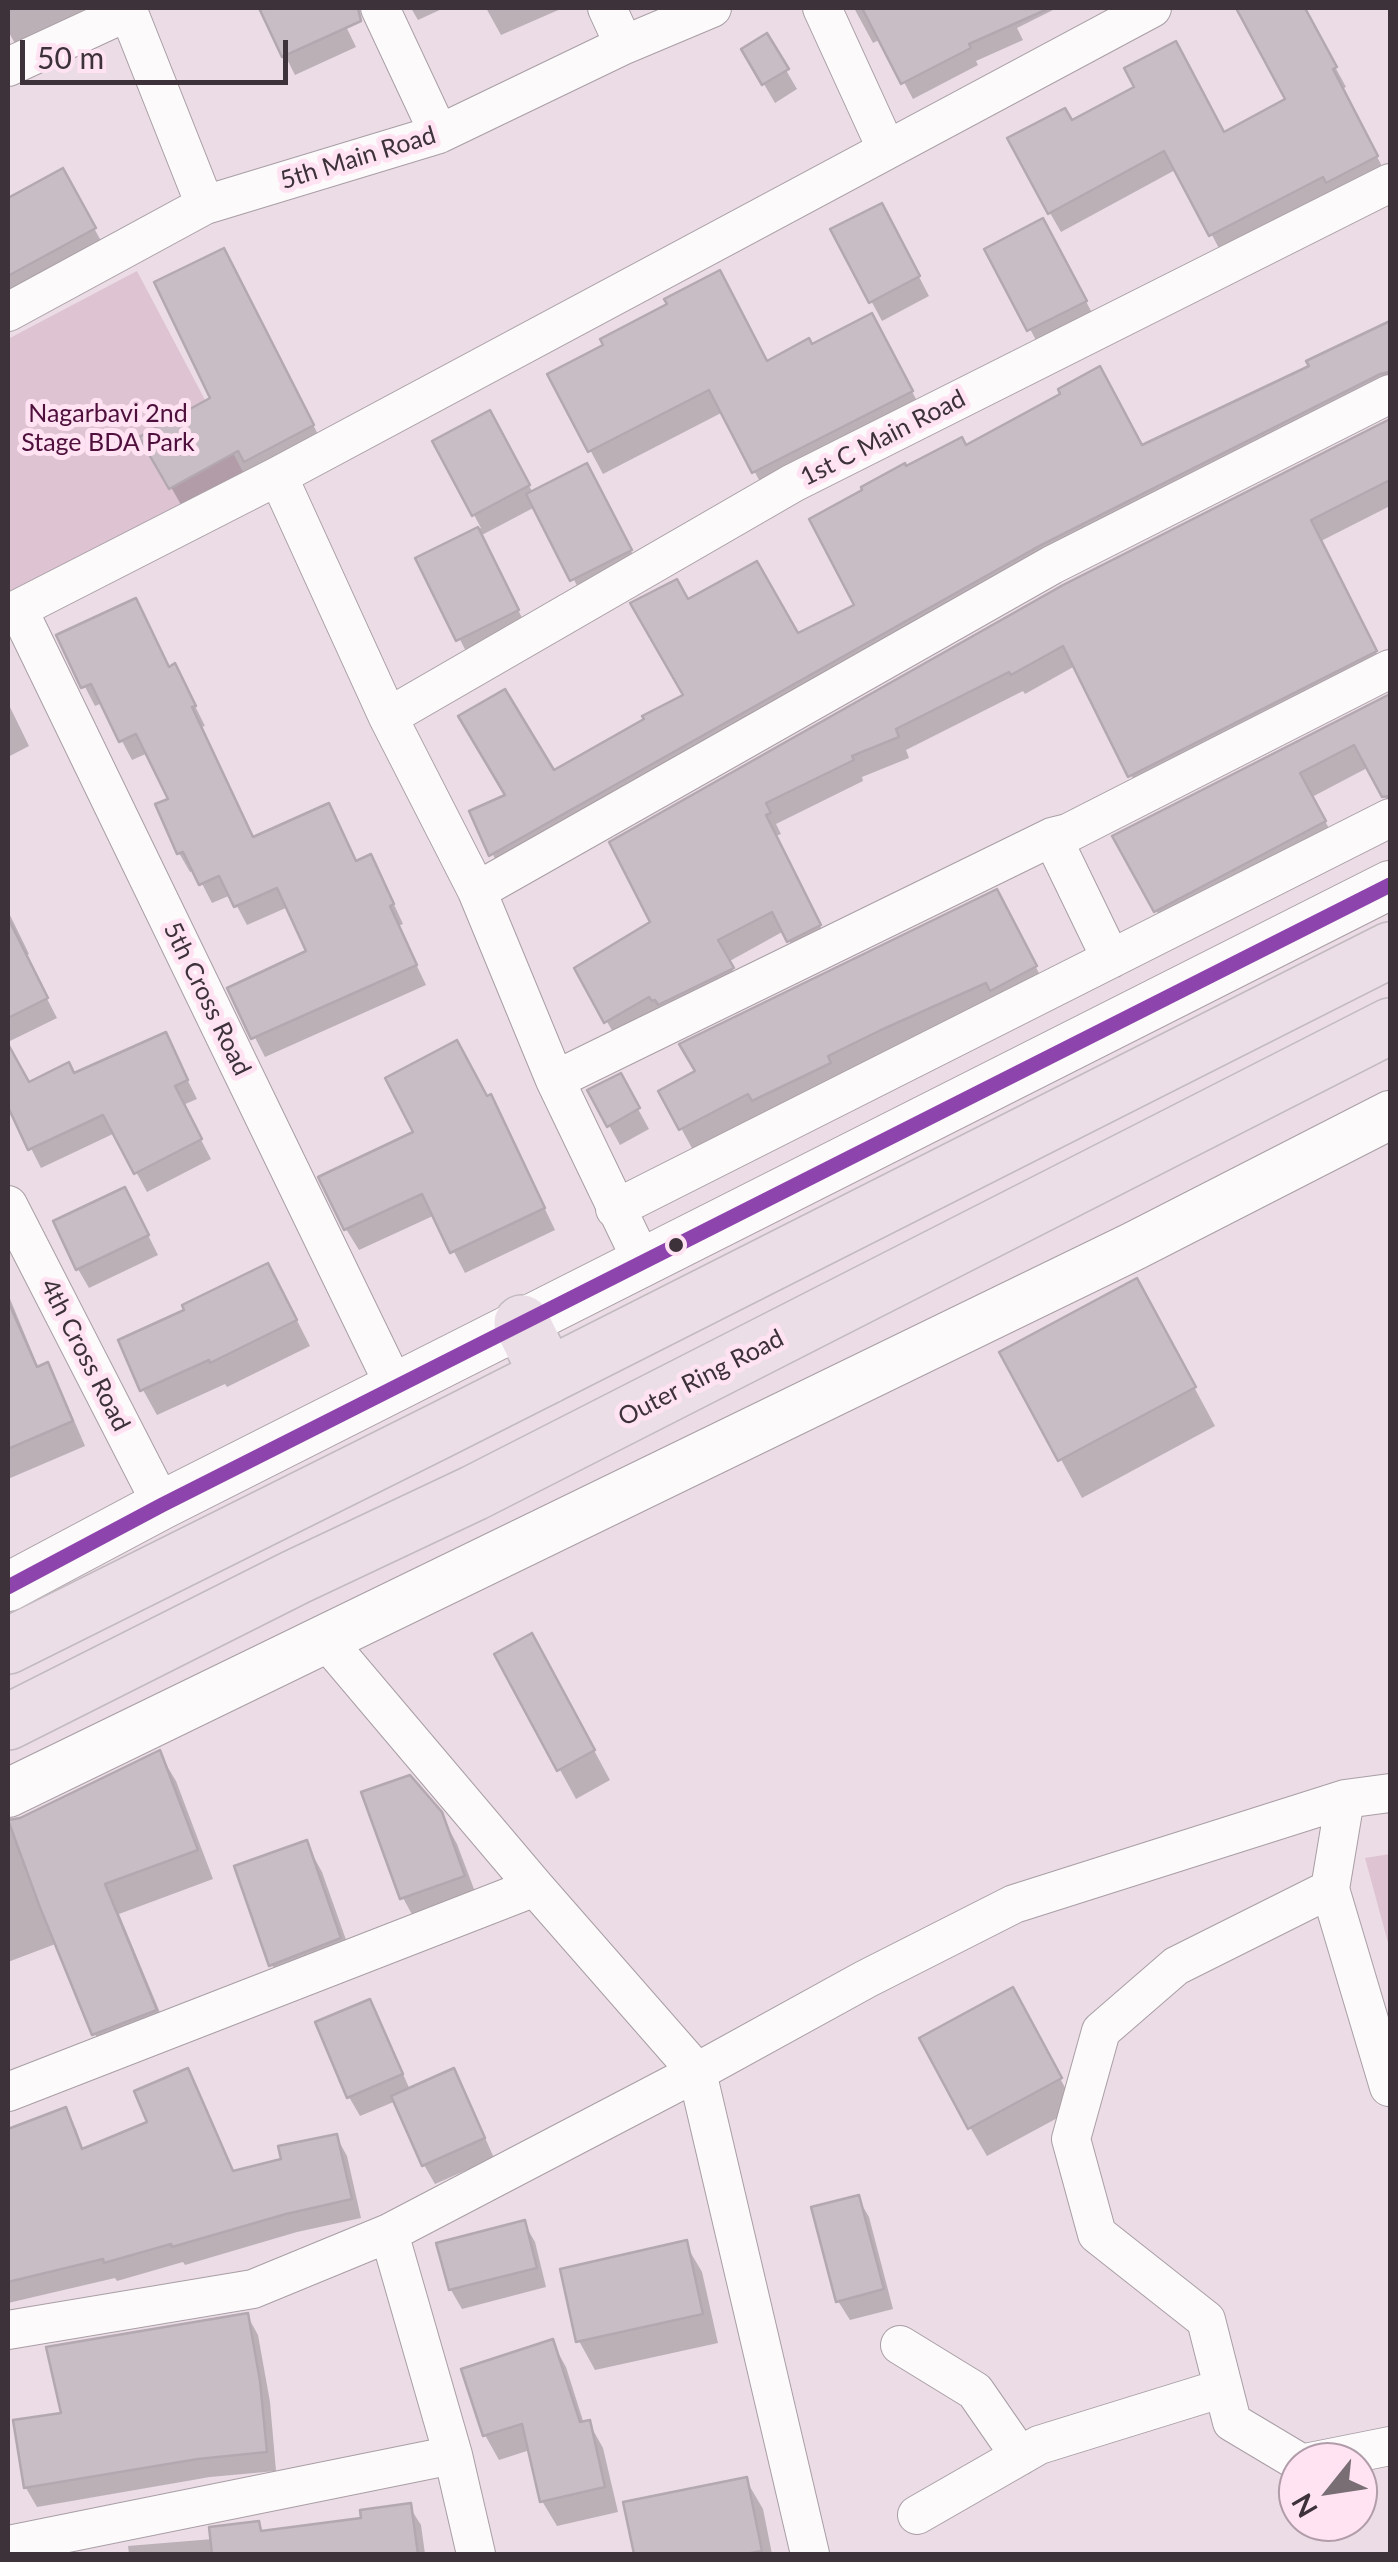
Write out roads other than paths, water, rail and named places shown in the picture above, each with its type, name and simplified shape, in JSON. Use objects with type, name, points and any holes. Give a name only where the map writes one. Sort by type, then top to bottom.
[{"type":"highway","points":[[8,1646],[1390,950]]},
{"type":"highway","name":"Outer Ring Road","points":[[8,1722],[296,1577],[474,1493],[1390,1026]]},
{"type":"highway","points":[[522,1323],[548,1376]]},
{"type":"street","points":[[380,8],[440,134]]},
{"type":"street","points":[[607,8],[624,45]]},
{"type":"street","name":"5th Main Road","points":[[8,312],[206,205],[440,134],[624,45],[712,8]]},
{"type":"street","points":[[822,8],[887,150]]},
{"type":"street","points":[[13,612],[278,476],[1152,8]]},
{"type":"street","points":[[8,67],[128,9],[206,205]]},
{"type":"street","name":"1st C Main Road","points":[[388,717],[793,483],[1390,183]]},
{"type":"street","points":[[476,891],[1052,564],[1390,394]]},
{"type":"street","points":[[278,476],[388,717],[476,891],[556,1080],[642,1261]]},
{"type":"street","name":"5th Cross Road","points":[[13,612],[396,1389]]},
{"type":"street","points":[[556,1080],[1052,837],[1068,833],[1390,669]]},
{"type":"street","points":[[615,1209],[1390,818]]},
{"type":"street","points":[[1052,837],[1111,959]]},
{"type":"street","points":[[8,1587],[162,1505],[1390,884]]},
{"type":"street","points":[[8,1792],[1134,1246],[1390,1115]]},
{"type":"street","name":"4th Cross Road","points":[[8,1205],[162,1505]]},
{"type":"street","points":[[325,1639],[697,2072],[810,2554]]},
{"type":"street","points":[[8,2330],[253,2288],[389,2233],[1014,1904],[1345,1799],[1390,1793]]},
{"type":"street","points":[[1345,1799],[1330,1890],[1389,2087]]},
{"type":"street","points":[[8,2092],[535,1887]]},
{"type":"street","points":[[1278,2449],[1232,2422],[1206,2320],[1097,2234],[1071,2139],[1100,2031],[1176,1966],[1330,1890]]},
{"type":"street","points":[[389,2233],[453,2456],[476,2554]]},
{"type":"street","points":[[900,2345],[975,2391],[1020,2456]]},
{"type":"street","points":[[917,2515],[1039,2445],[1223,2388]]},
{"type":"street","points":[[8,2544],[453,2456]]},
{"type":"park label","name":"Nagarbavi 2nd Stage BDA Park","points":[[108,428]]}]
